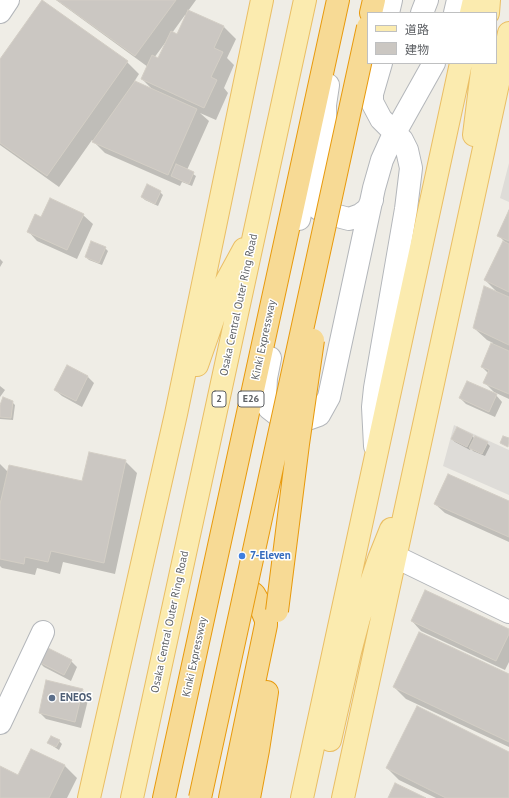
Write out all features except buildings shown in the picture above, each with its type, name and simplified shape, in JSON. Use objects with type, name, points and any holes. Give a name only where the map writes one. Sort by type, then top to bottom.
[{"type":"highway","name":"Kinki Expressway","points":[[164,798],[338,0]]},
{"type":"highway","points":[[371,12],[374,0]]},
{"type":"highway","points":[[200,798],[367,32]]},
{"type":"highway","points":[[249,798],[266,699],[298,444],[339,158]]},
{"type":"highway","points":[[230,798],[266,625],[266,620],[258,601],[254,594],[246,588]]},
{"type":"main road","points":[[90,798],[176,414],[262,0]]},
{"type":"main road","name":"Osaka Central Outer Ring Road","points":[[132,798],[305,0]]},
{"type":"main road","points":[[472,12],[474,0]]},
{"type":"main road","points":[[488,12],[489,0]]},
{"type":"main road","points":[[343,798],[509,33]]},
{"type":"main road","points":[[302,798],[461,64]]},
{"type":"main road","points":[[452,295],[455,235],[473,139],[483,64]]},
{"type":"main road","points":[[176,414],[202,354],[226,282],[257,223]]},
{"type":"main road","points":[[312,798],[321,777],[359,618],[379,559],[416,465]]},
{"type":"street","points":[[0,12],[8,0]]},
{"type":"street","points":[[346,0],[326,93],[324,118],[326,141],[324,153],[318,172],[303,200],[266,378],[265,398],[269,408],[278,415],[305,420],[319,415],[329,397],[382,160],[395,133],[433,64]]},
{"type":"street","points":[[388,12],[391,0]]},
{"type":"street","points":[[422,12],[427,0]]},
{"type":"street","points":[[455,12],[458,0]]},
{"type":"street","points":[[376,455],[373,407],[375,388],[406,209],[410,168],[407,150],[402,140],[381,119],[372,102],[372,94],[381,64]]},
{"type":"street","points":[[311,185],[313,199],[319,209],[335,216],[349,219],[360,215],[368,209],[372,200]]},
{"type":"street","points":[[396,557],[507,606]]},
{"type":"street","points":[[0,723],[44,632]]},
{"type":"shaded area","points":[[509,163],[509,202],[500,198]]},
{"type":"shaded area","points":[[454,425],[509,450],[509,495],[443,466]]},
{"type":"place","name":"7-Eleven","points":[[242,556]]},
{"type":"place","name":"ENEOS","points":[[52,698]]}]
